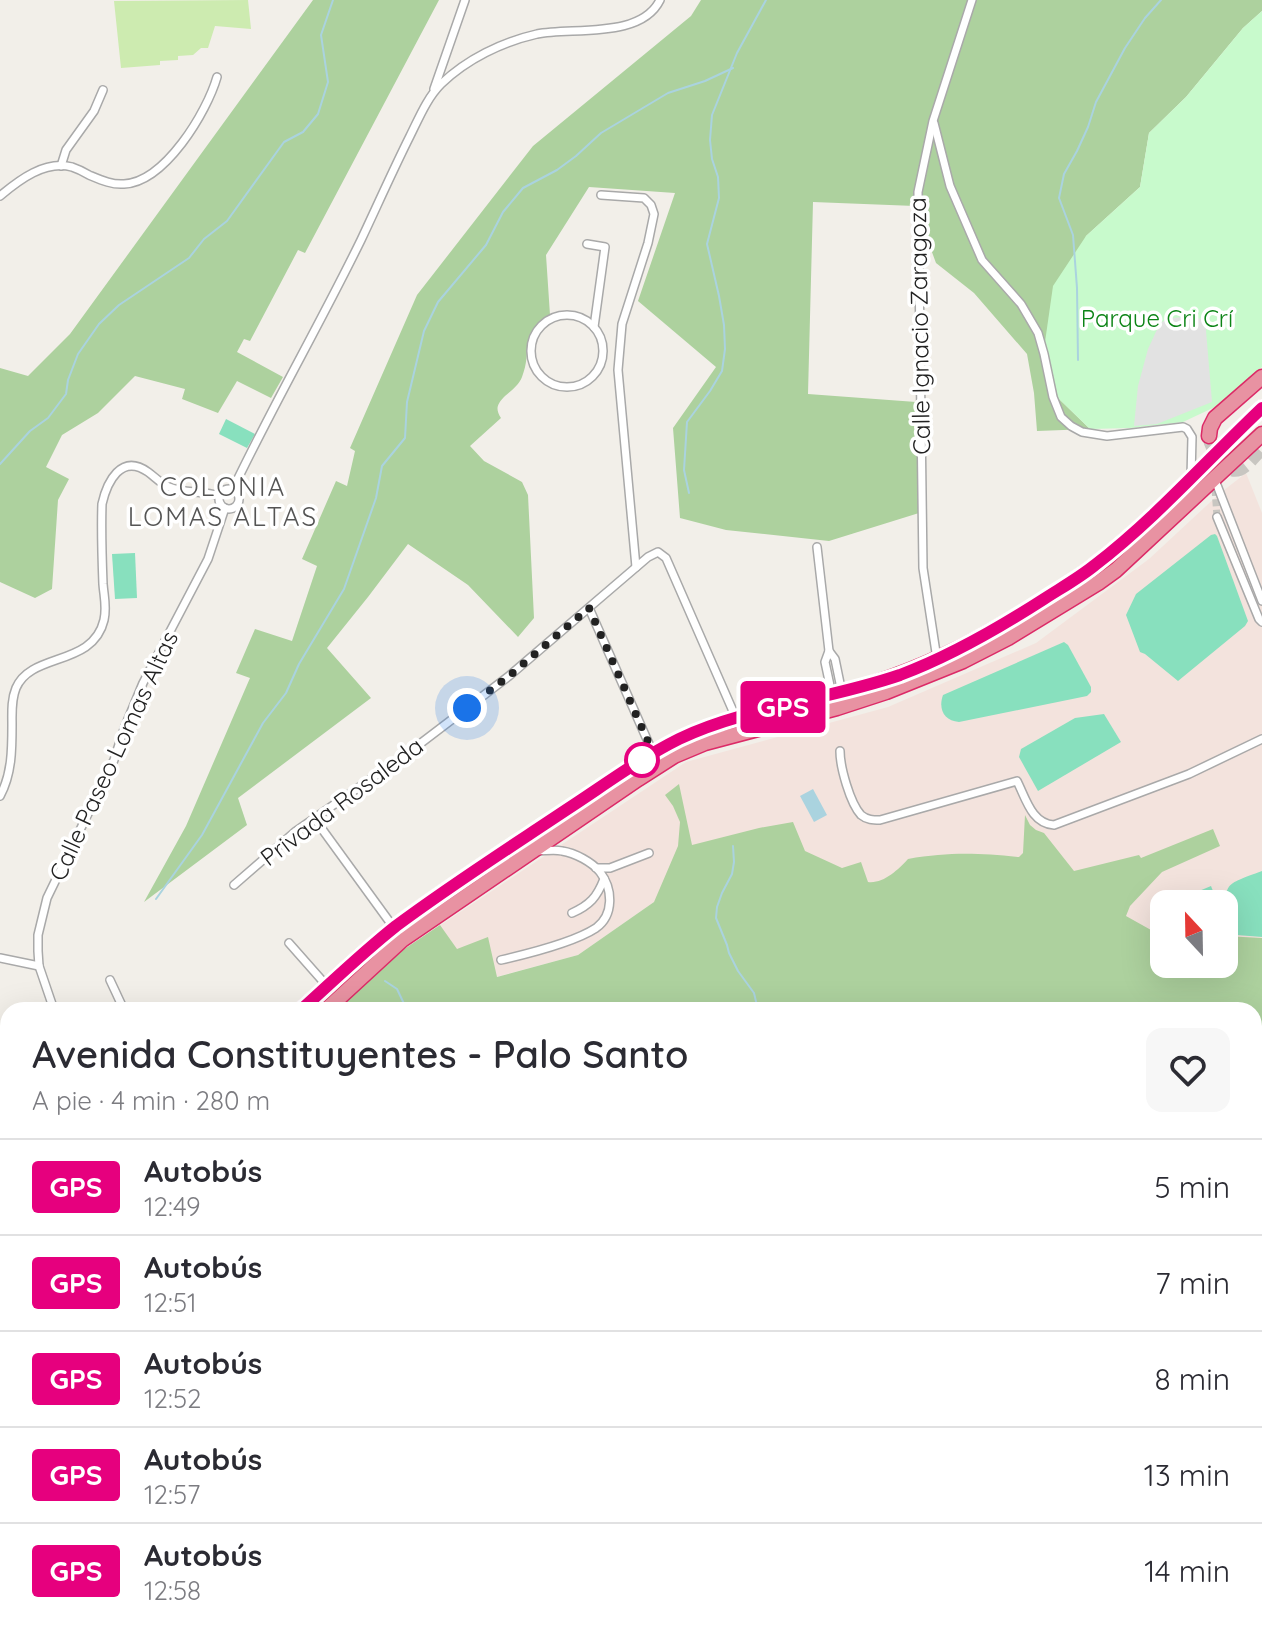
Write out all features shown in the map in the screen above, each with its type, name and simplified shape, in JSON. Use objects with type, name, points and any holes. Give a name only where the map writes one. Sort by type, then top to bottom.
[{"type":"highway","points":[[1209,436],[1215,418],[1262,377]]},
{"type":"highway","points":[[310,1002],[394,928],[653,753],[680,739],[736,718],[837,694],[901,674],[974,641],[1024,612],[1095,565],[1262,408]]},
{"type":"highway","points":[[335,1002],[402,940],[687,749],[724,736],[837,708],[963,661],[1008,638],[1098,583],[1116,570],[1262,434]]},
{"type":"street","points":[[233,489],[432,95],[465,0]]},
{"type":"street","points":[[432,95],[473,58],[492,50],[535,35],[636,22],[660,0]]},
{"type":"street","name":"Calle Ignacio Zaragoza","points":[[937,659],[923,568],[918,192],[933,121],[972,0]]},
{"type":"street","points":[[0,196],[29,174],[61,166],[123,185],[157,172],[194,126],[217,77]]},
{"type":"street","points":[[61,166],[66,150],[94,111],[103,90]]},
{"type":"street","points":[[933,121],[950,186],[982,260],[1021,304],[1038,333],[1053,397],[1061,417],[1082,432],[1107,436],[1183,427],[1192,437],[1191,478]]},
{"type":"street","points":[[601,195],[644,198],[654,214],[622,324],[618,370],[636,567]]},
{"type":"street","points":[[587,244],[605,247],[594,327]]},
{"type":"street","points":[[563,315],[585,320],[594,327],[600,336],[603,358],[592,378],[571,388],[549,383],[540,376],[530,356],[531,344],[542,325],[563,315]]},
{"type":"street","points":[[599,369],[618,370]]},
{"type":"street","points":[[0,796],[8,781],[15,689],[20,681],[41,666],[87,647],[104,623],[102,504],[114,475],[135,466],[151,473],[166,487],[219,496]]},
{"type":"street","points":[[1214,478],[1262,601]]},
{"type":"street","points":[[224,489],[233,489],[239,495],[239,503],[233,508],[225,508],[220,504],[219,496],[224,489]]},
{"type":"street","name":"Calle Paseo Lomas Altas","points":[[51,1002],[39,966],[38,935],[47,898],[114,760],[143,683],[204,569],[225,508]]},
{"type":"street","points":[[1217,517],[1262,622]]},
{"type":"street","points":[[817,547],[829,651],[835,659],[837,694]]},
{"type":"street","points":[[636,567],[658,552],[666,558],[736,718]]},
{"type":"street","name":"Privada Rosaleda","points":[[234,885],[296,831],[404,756],[509,676],[636,567]]},
{"type":"street","points":[[589,608],[653,753]]},
{"type":"street","points":[[840,751],[840,763],[851,796],[860,814],[868,819],[880,820],[1017,781],[1036,820],[1044,825],[1054,825],[1189,774],[1262,739]]},
{"type":"street","points":[[314,818],[394,928]]},
{"type":"street","points":[[564,829],[570,853]]},
{"type":"street","points":[[501,960],[532,952],[595,928],[603,921],[610,907],[609,892],[596,868],[570,853],[556,850],[531,852]]},
{"type":"street","points":[[596,868],[610,868],[649,853]]},
{"type":"street","points":[[572,913],[594,900],[604,879]]},
{"type":"street","points":[[289,943],[327,986]]},
{"type":"street","points":[[0,958],[39,966]]},
{"type":"street","points":[[110,980],[120,1002]]},
{"type":"shaded area","points":[[1181,317],[1205,319],[1212,402],[1157,424],[1134,426],[1138,386],[1148,349],[1160,323]]},
{"type":"shaded area","points":[[1246,473],[1262,513],[1262,964],[1238,957],[1238,890],[1150,890],[1150,935],[654,902],[578,955],[496,977],[403,950],[686,762],[888,707],[1036,643],[1149,559]]},
{"type":"green space","points":[[248,0],[251,29],[215,26],[208,48],[201,48],[193,55],[160,61],[160,65],[121,68],[114,1]]},
{"type":"green space","points":[[313,0],[439,0],[305,253],[298,250],[250,341],[244,339],[237,352],[283,377],[271,398],[237,381],[218,413],[182,399],[185,389],[135,376],[98,413],[62,435],[46,467],[69,479],[58,500],[52,589],[35,598],[0,582],[0,368],[28,376],[70,334]]},
{"type":"green space","points":[[701,0],[1262,0],[1262,11],[1243,28],[1186,97],[1149,133],[1140,187],[1086,236],[1058,398],[1090,429],[1037,431],[1027,354],[974,293],[936,263],[915,206],[813,202],[808,394],[916,402],[919,513],[829,541],[726,530],[680,518],[673,428],[716,367],[638,301],[675,193],[589,187],[546,255],[550,315],[540,322],[530,336],[522,377],[499,404],[501,418],[470,446],[484,461],[522,482],[528,495],[534,618],[518,637],[468,585],[408,544],[327,648],[371,698],[238,798],[247,825],[144,902],[186,826],[250,678],[236,673],[255,629],[292,641],[317,566],[302,559],[336,481],[347,486],[355,451],[350,448],[417,295],[533,146],[691,16]]},
{"type":"green space","name":"Parque Cri Crí","points":[[1262,11],[1262,367],[1217,406],[1183,422],[1090,429],[1058,398],[1045,342],[1053,286],[1086,236],[1140,187],[1149,133],[1186,97],[1243,28]]},
{"type":"green space","points":[[226,419],[255,434],[247,448],[219,434]]},
{"type":"green space","points":[[1215,534],[1248,621],[1178,681],[1140,652],[1126,615],[1136,594]]},
{"type":"green space","points":[[135,553],[137,598],[115,599],[112,554]]},
{"type":"green space","points":[[1064,642],[1091,687],[1087,696],[959,722],[949,719],[944,713],[941,705],[943,695]]},
{"type":"green space","points":[[1104,714],[1121,742],[1038,791],[1019,757],[1021,749],[1075,718]]},
{"type":"green space","points":[[679,784],[692,845],[793,822],[805,851],[842,868],[861,862],[868,882],[885,879],[908,859],[963,854],[1019,857],[1023,853],[1025,815],[1030,825],[1044,833],[1074,871],[1139,855],[1141,858],[1213,829],[1220,846],[1162,872],[1130,906],[1126,916],[1150,929],[1150,978],[1238,978],[1238,937],[1262,938],[1262,1002],[346,1002],[403,950],[440,925],[457,949],[488,937],[497,977],[578,955],[654,902],[678,846],[680,822],[665,795]]},
{"type":"green space","points":[[1262,871],[1262,937],[1238,935],[1238,890],[1228,890],[1240,879]]},
{"type":"water","points":[[813,789],[827,815],[814,822],[800,796]]},
{"type":"waterway","points":[[0,464],[30,431],[48,418],[66,394],[78,354],[99,324],[119,305],[189,258],[204,239],[227,221],[284,142],[303,132],[318,114],[328,82],[321,35],[333,0]]},
{"type":"waterway","points":[[689,493],[684,470],[687,422],[722,371],[725,349],[724,325],[707,244],[719,198],[710,140],[712,115],[737,53],[766,0]]},
{"type":"waterway","points":[[1078,360],[1073,235],[1059,198],[1064,174],[1088,127],[1096,102],[1125,48],[1161,0]]},
{"type":"waterway","points":[[156,899],[202,835],[263,723],[286,693],[299,664],[344,589],[376,498],[382,466],[405,438],[407,402],[424,331],[438,302],[486,245],[503,212],[523,188],[557,170],[601,133],[668,93],[733,68]]},
{"type":"waterway","points":[[733,846],[732,874],[722,893],[716,918],[729,953],[754,993],[756,1002]]},
{"type":"waterway","points":[[385,981],[397,989],[403,1002]]},
{"type":"tunnel","points":[[1209,436],[1217,454],[1232,469],[1242,468],[1262,448]]},
{"type":"tunnel","points":[[1212,447],[1217,517]]},
{"type":"bus line","name":"GPS","points":[[310,1002],[414,913],[653,753],[680,739],[736,718],[842,693],[901,674],[974,641],[1024,612],[1095,565],[1262,408]]},
{"type":"district","name":"COLONIA LOMAS ALTAS","points":[[223,502]]},
{"type":"route","points":[[467,708],[589,608],[653,753],[642,760]]}]
